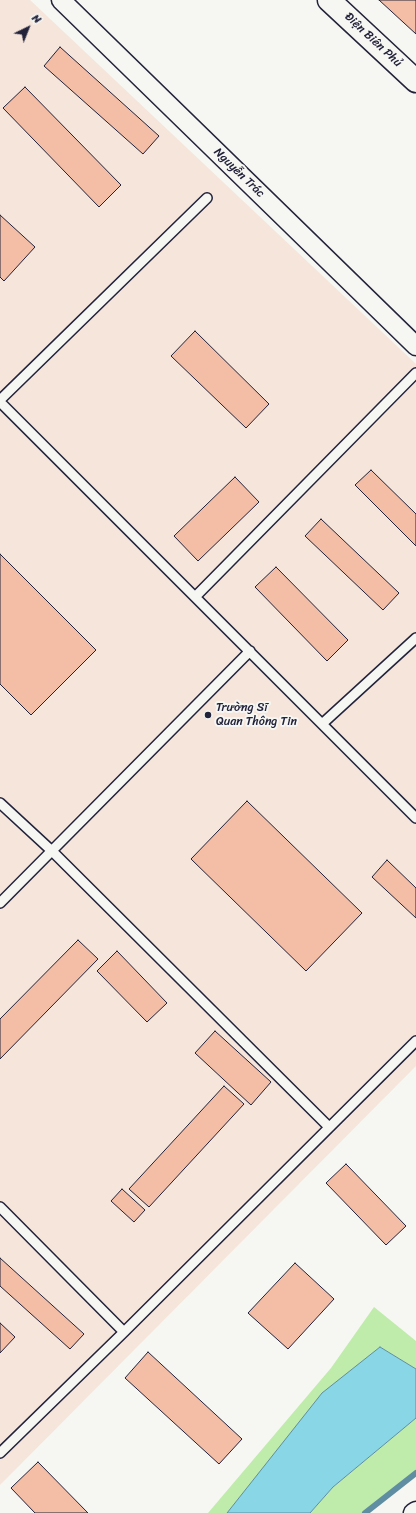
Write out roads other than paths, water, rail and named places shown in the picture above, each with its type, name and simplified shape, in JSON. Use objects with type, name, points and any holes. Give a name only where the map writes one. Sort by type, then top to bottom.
[{"type":"street","name":"Nguyễn Trác","points":[[61,0],[416,346]]},
{"type":"street","name":"Điện Biên Phủ","points":[[335,2],[416,81]]},
{"type":"lane","points":[[207,198],[0,401],[416,818]]},
{"type":"lane","points":[[196,596],[416,373]]},
{"type":"lane","points":[[322,724],[416,638]]},
{"type":"lane","points":[[0,903],[53,852],[250,651]]},
{"type":"lane","points":[[0,803],[53,852],[329,1127]]},
{"type":"lane","points":[[0,1453],[124,1332],[416,1041]]},
{"type":"lane","points":[[0,1207],[124,1332]]},
{"type":"water","points":[[380,1347],[416,1369],[416,1418],[333,1487],[310,1513],[227,1513],[322,1393]]},
{"type":"waterway","points":[[365,1513],[416,1473]]},
{"type":"place","name":"Trường Sĩ Quan Thông Tin","points":[[208,715]]}]
